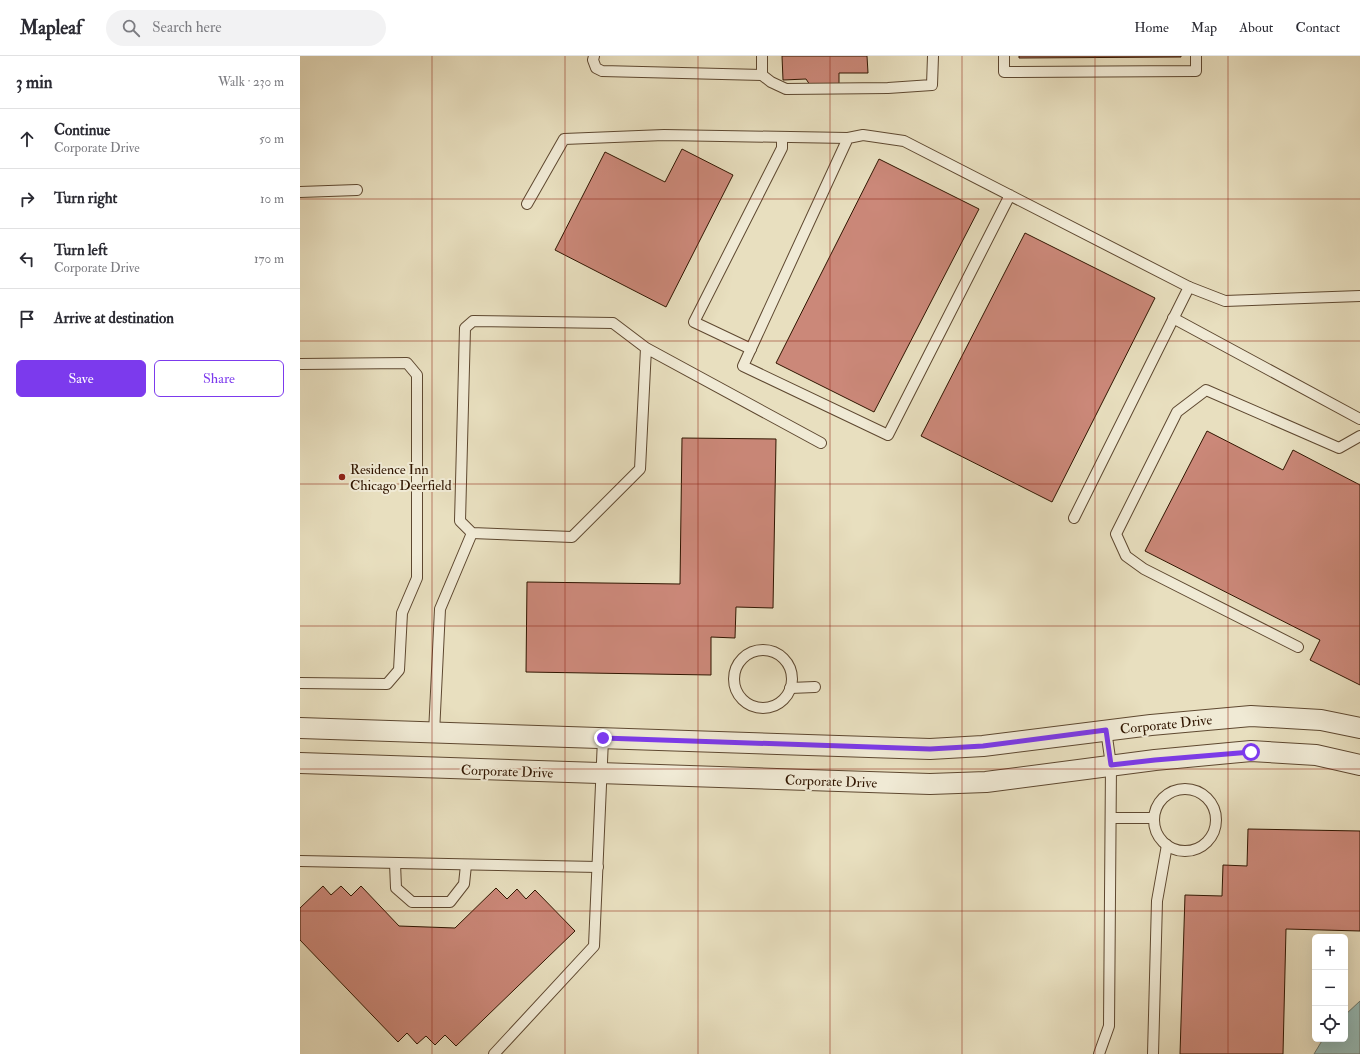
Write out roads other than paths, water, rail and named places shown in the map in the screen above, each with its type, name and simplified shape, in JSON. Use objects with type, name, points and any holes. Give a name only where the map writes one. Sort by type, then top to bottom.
[{"type":"street","name":"Corporate Drive","points":[[300,728],[930,749],[983,746],[1106,730],[1251,716],[1321,720],[1360,728]]},
{"type":"street","name":"Corporate Drive","points":[[300,763],[930,784],[986,782],[1155,760],[1251,752],[1316,755],[1360,765]]},
{"type":"lane","points":[[594,56],[593,60],[596,68],[602,71],[762,75],[771,82],[786,89],[888,88],[932,85],[933,56]]},
{"type":"lane","points":[[762,56],[762,75]]},
{"type":"lane","points":[[1004,56],[1004,72],[1196,71],[1196,56]]},
{"type":"lane","points":[[527,204],[564,139],[664,135],[848,138],[863,135],[904,141],[1189,287],[1225,301],[1360,296]]},
{"type":"lane","points":[[751,349],[694,322],[782,148],[782,137]]},
{"type":"lane","points":[[848,138],[743,366],[888,435],[1010,195]]},
{"type":"lane","points":[[300,192],[357,190]]},
{"type":"lane","points":[[1074,518],[1189,287]]},
{"type":"lane","points":[[1173,318],[1360,419]]},
{"type":"lane","points":[[646,348],[640,469],[572,537],[472,533],[460,521],[465,328],[473,321],[614,323],[646,348],[821,443]]},
{"type":"lane","points":[[300,364],[407,363],[417,375],[417,578],[402,613],[399,670],[387,684],[300,683]]},
{"type":"lane","points":[[1298,647],[1144,570],[1126,556],[1116,534],[1177,412],[1206,390],[1339,448],[1360,436]]},
{"type":"lane","points":[[434,733],[440,609],[472,533]]},
{"type":"lane","points":[[758,650],[768,650],[785,660],[790,668],[792,678],[790,688],[786,696],[779,703],[771,707],[761,708],[752,706],[738,694],[734,677],[736,668],[740,660],[748,653],[758,650]]},
{"type":"lane","points":[[790,688],[815,688]]},
{"type":"lane","points":[[1099,1054],[1109,1026],[1111,765],[1106,730]]},
{"type":"lane","points":[[494,1054],[594,946],[603,738]]},
{"type":"lane","points":[[1179,789],[1189,789],[1207,797],[1213,805],[1216,815],[1216,826],[1206,843],[1197,849],[1187,851],[1177,850],[1167,845],[1160,838],[1155,828],[1154,818],[1156,808],[1162,800],[1169,793],[1179,789]]},
{"type":"lane","points":[[1111,818],[1154,818]]},
{"type":"lane","points":[[1153,1054],[1157,901],[1167,845]]},
{"type":"lane","points":[[300,860],[598,867]]},
{"type":"lane","points":[[395,862],[396,888],[412,902],[450,902],[464,884],[466,865]]},
{"type":"water","points":[[1360,1001],[1360,1054],[1314,1054],[1321,1042],[1348,1042],[1348,1012]]},
{"type":"place","name":"Residence Inn Chicago Deerfield","points":[[342,477]]}]
